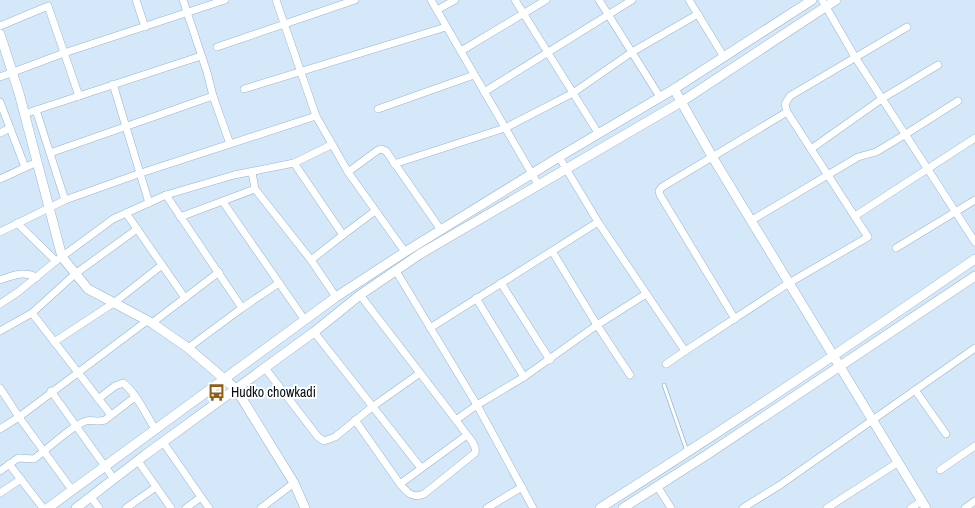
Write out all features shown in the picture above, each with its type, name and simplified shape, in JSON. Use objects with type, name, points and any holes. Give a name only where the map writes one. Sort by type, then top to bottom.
[{"type":"street","points":[[136,0],[145,27]]},
{"type":"street","points":[[183,0],[230,144]]},
{"type":"street","points":[[0,77],[64,53],[225,0]]},
{"type":"street","points":[[276,0],[316,116],[348,172],[405,252]]},
{"type":"street","points":[[217,47],[355,0]]},
{"type":"street","points":[[431,0],[539,186]]},
{"type":"street","points":[[437,10],[455,0]]},
{"type":"street","points":[[515,0],[598,133]]},
{"type":"street","points":[[461,51],[546,0]]},
{"type":"street","points":[[599,0],[660,97]]},
{"type":"street","points":[[484,92],[632,0]]},
{"type":"street","points":[[689,0],[724,57]]},
{"type":"street","points":[[48,508],[336,297],[405,252],[598,133],[674,89],[812,0]]},
{"type":"street","points":[[76,508],[314,332],[360,295],[420,254],[681,102],[824,4],[836,0]]},
{"type":"street","points":[[0,26],[48,3],[79,96]]},
{"type":"street","points":[[824,4],[855,57],[975,242]]},
{"type":"street","points":[[394,164],[505,128],[573,92],[632,52],[698,14]]},
{"type":"street","points":[[244,89],[446,27]]},
{"type":"street","points":[[666,364],[789,283],[868,237],[787,112],[786,104],[790,96],[907,27]]},
{"type":"street","points":[[0,34],[50,206],[59,259]]},
{"type":"street","points":[[24,114],[200,56]]},
{"type":"street","points":[[811,149],[883,98],[938,65]]},
{"type":"street","points":[[378,109],[474,74]]},
{"type":"street","points":[[113,84],[149,203]]},
{"type":"street","points":[[674,89],[713,158],[924,505],[912,508]]},
{"type":"street","points":[[50,153],[213,96]]},
{"type":"street","points":[[752,220],[858,157],[876,152],[958,101]]},
{"type":"street","points":[[0,102],[25,167]]},
{"type":"street","points":[[36,110],[66,200]]},
{"type":"street","points":[[735,319],[660,195],[659,190],[787,112]]},
{"type":"street","points":[[0,232],[50,206],[66,200],[140,173],[316,116]]},
{"type":"street","points":[[0,132],[10,128]]},
{"type":"street","points":[[855,216],[975,138]]},
{"type":"street","points":[[0,304],[113,219],[166,196],[234,175],[294,163],[331,145]]},
{"type":"street","points":[[348,172],[382,149],[442,230]]},
{"type":"street","points":[[559,157],[598,222],[685,351]]},
{"type":"street","points":[[0,179],[37,162]]},
{"type":"street","points":[[294,163],[343,235]]},
{"type":"street","points":[[252,172],[255,189],[336,297]]},
{"type":"street","points":[[180,217],[255,189]]},
{"type":"street","points":[[166,196],[242,308]]},
{"type":"street","points":[[896,248],[975,200]]},
{"type":"street","points":[[222,202],[304,319]]},
{"type":"street","points":[[310,260],[375,211]]},
{"type":"street","points":[[126,213],[185,298]]},
{"type":"street","points":[[430,328],[598,222]]},
{"type":"street","points":[[17,223],[59,259],[88,289],[150,321],[188,348],[236,389],[294,483],[305,508]]},
{"type":"street","points":[[0,332],[32,313],[75,274],[137,229]]},
{"type":"street","points":[[552,251],[630,375]]},
{"type":"street","points":[[600,508],[688,453],[834,357],[975,259]]},
{"type":"street","points":[[54,342],[115,302],[162,264]]},
{"type":"street","points":[[396,271],[477,405],[533,508]]},
{"type":"street","points":[[0,429],[219,272]]},
{"type":"street","points":[[0,280],[20,273],[28,273],[37,277]]},
{"type":"street","points":[[623,508],[975,276]]},
{"type":"street","points":[[188,348],[279,283]]},
{"type":"street","points":[[501,283],[550,360]]},
{"type":"street","points":[[456,420],[550,360],[597,325],[646,294]]},
{"type":"street","points":[[355,420],[409,494],[418,496],[424,494],[475,453],[476,449],[467,435],[360,295]]},
{"type":"street","points":[[476,298],[524,377]]},
{"type":"street","points":[[32,313],[111,416]]},
{"type":"street","points":[[314,332],[422,468]]},
{"type":"street","points":[[743,508],[780,485],[975,348]]},
{"type":"street","points":[[264,368],[318,437],[324,441],[335,437],[372,407],[420,373]]},
{"type":"street","points":[[98,399],[119,383],[127,386],[155,429]]},
{"type":"street","points":[[0,388],[18,417],[72,490]]},
{"type":"street","points":[[915,390],[946,434]]},
{"type":"street","points":[[51,391],[114,479]]},
{"type":"street","points":[[0,471],[18,458],[34,459],[76,426],[85,421],[100,422],[111,416],[135,397]]},
{"type":"street","points":[[400,484],[467,435]]},
{"type":"street","points":[[163,442],[209,508]]},
{"type":"street","points":[[940,470],[975,446]]},
{"type":"street","points":[[138,461],[171,508]]},
{"type":"street","points":[[827,508],[898,463]]},
{"type":"street","points":[[9,464],[42,508]]},
{"type":"street","points":[[0,493],[21,479]]},
{"type":"street","points":[[262,508],[294,483]]},
{"type":"street","points":[[126,508],[156,486]]},
{"type":"street","points":[[657,486],[671,508]]},
{"type":"street","points":[[487,508],[522,487]]},
{"type":"street","points":[[91,497],[99,508]]},
{"type":"street","points":[[186,508],[201,498]]},
{"type":"street","points":[[964,508],[975,501]]},
{"type":"lane","points":[[664,385],[688,453]]},
{"type":"place","name":"Hudko chowkadi","points":[[217,392]]}]
